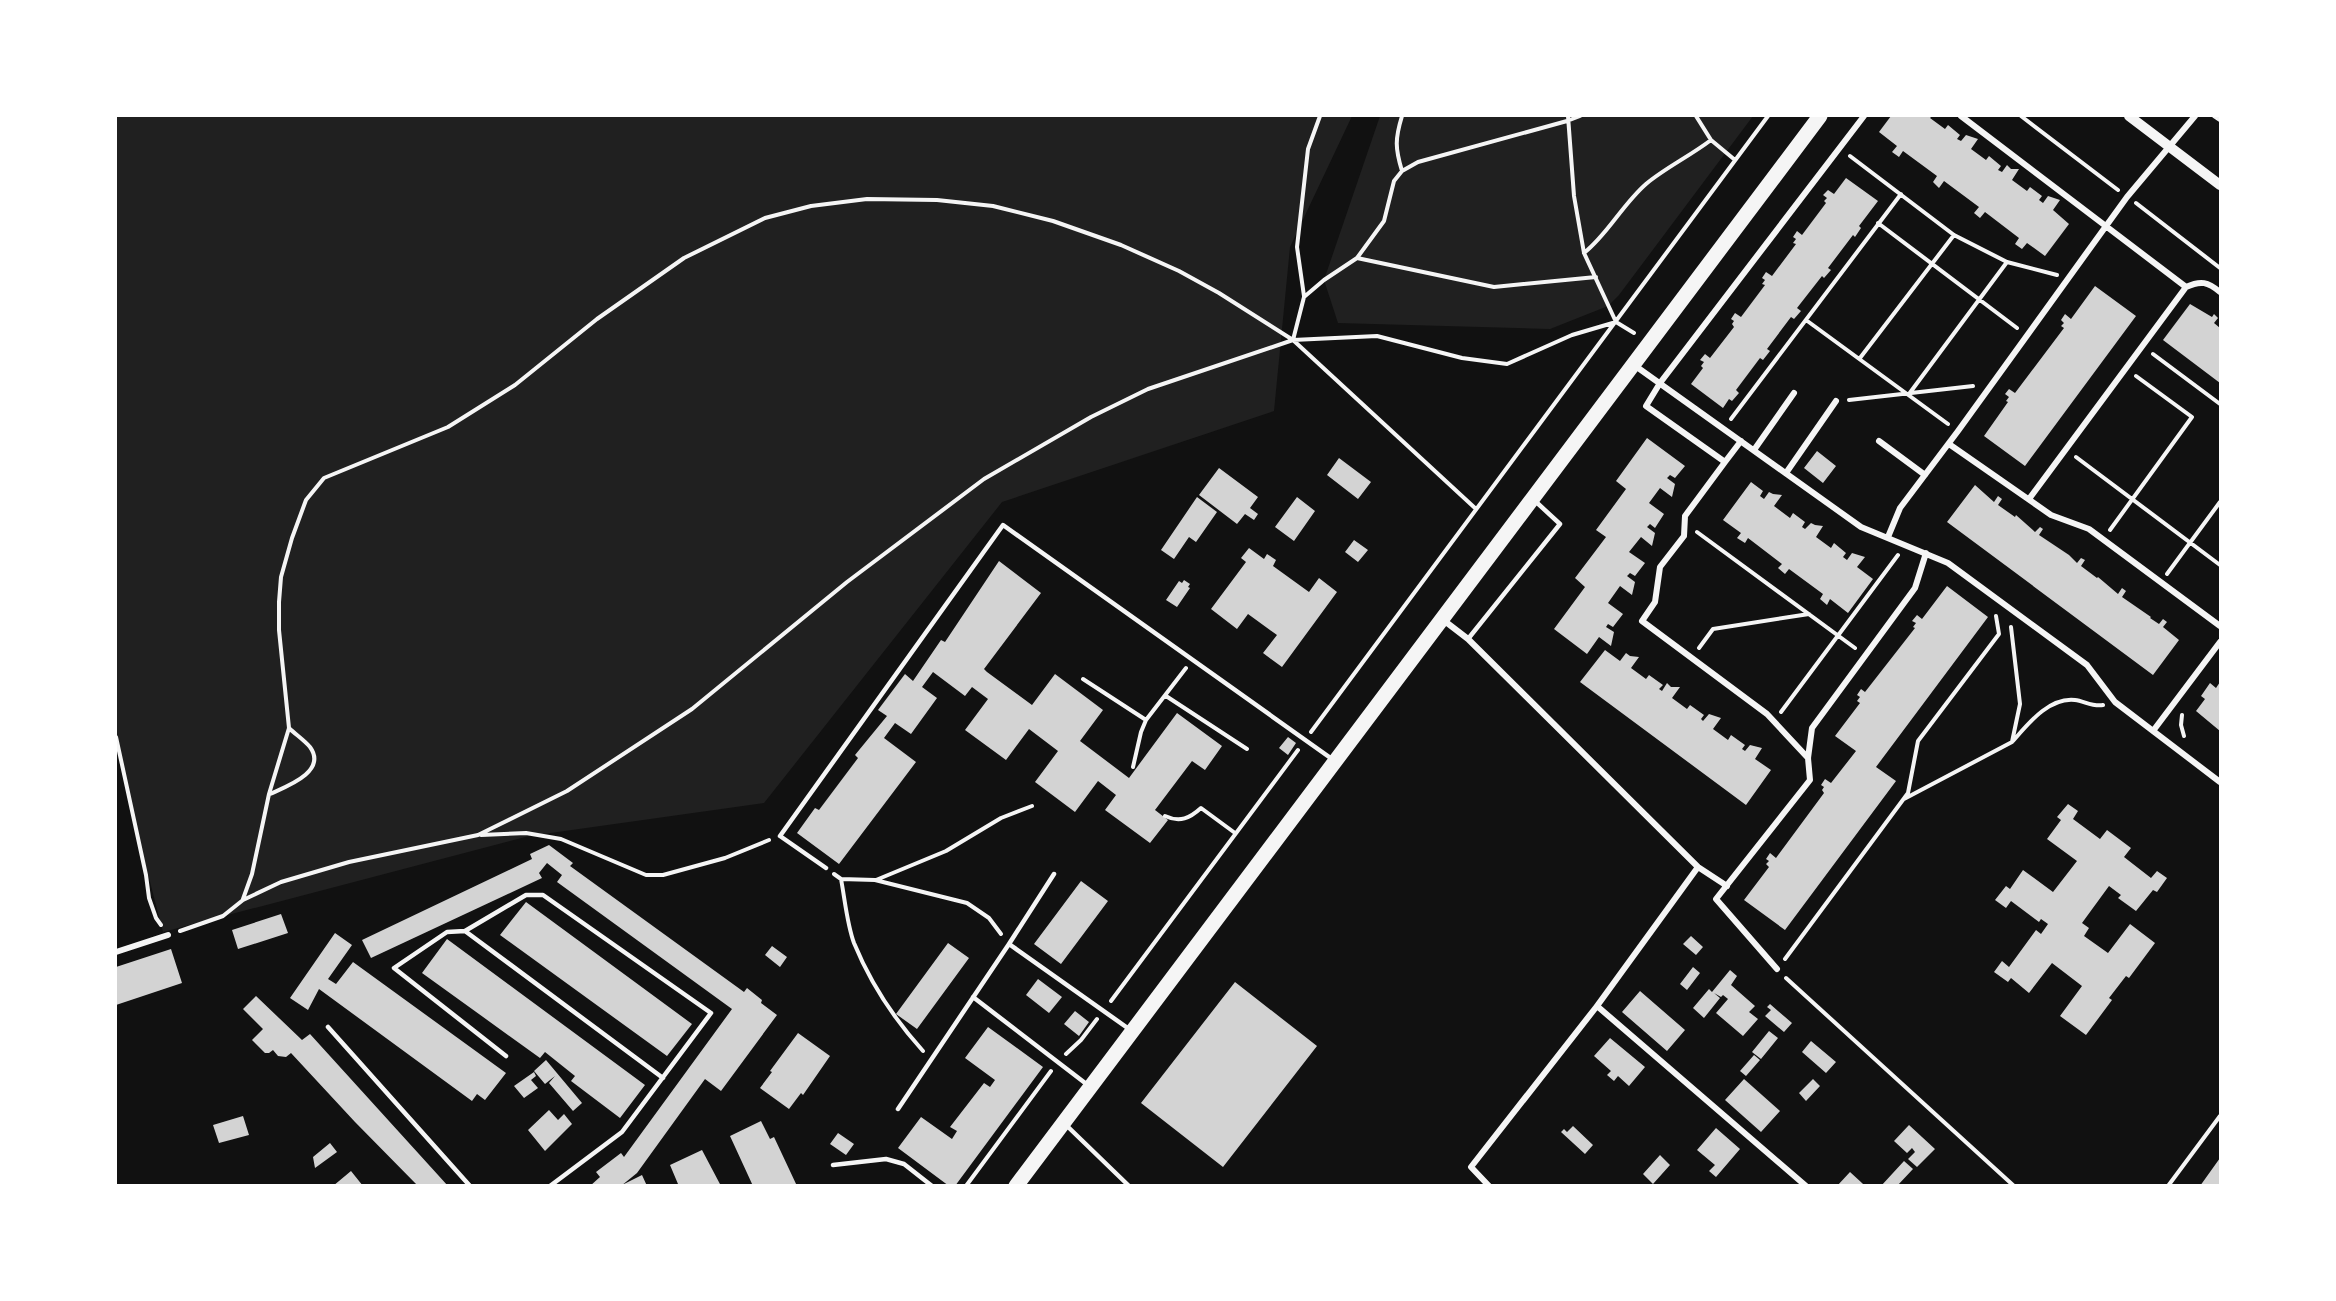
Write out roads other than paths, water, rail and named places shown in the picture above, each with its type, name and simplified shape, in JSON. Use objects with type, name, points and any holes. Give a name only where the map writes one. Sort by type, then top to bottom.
[{"type":"main road","points":[[1016,1185],[1820,116]]},
{"type":"street","points":[[1725,462],[1646,406],[1660,383],[1864,116]]},
{"type":"street","points":[[1960,116],[2186,287]]},
{"type":"street","points":[[2129,116],[2220,185]]},
{"type":"street","points":[[1888,537],[1900,508],[1949,444],[2127,196],[2195,116]]},
{"type":"street","points":[[2030,499],[2186,287],[2198,281],[2209,283],[2220,292]]},
{"type":"street","points":[[1633,365],[1861,527],[1948,563],[2087,665],[2115,702],[2220,782]]},
{"type":"street","points":[[1754,450],[1794,393]]},
{"type":"street","points":[[1786,473],[1836,401]]},
{"type":"street","points":[[1741,441],[1685,516],[1684,536],[1660,567],[1654,602],[1642,621],[1767,714],[1808,758]]},
{"type":"street","points":[[1879,441],[1925,475]]},
{"type":"street","points":[[1949,444],[2051,515],[2089,529],[2220,626]]},
{"type":"street","points":[[1777,969],[1716,899],[1810,780],[1808,758],[1812,729],[1915,588],[1926,553]]},
{"type":"street","points":[[1442,618],[1468,639],[1698,867],[1727,885]]},
{"type":"street","points":[[2153,731],[2220,642]]},
{"type":"street","points":[[1489,1185],[1471,1167],[1597,1006],[1698,867]]},
{"type":"street","points":[[116,952],[168,935]]},
{"type":"street","points":[[1597,1006],[1806,1185]]},
{"type":"lane","points":[[1468,639],[1560,524],[1532,498]]},
{"type":"lane","points":[[826,868],[780,836],[1003,525],[1334,761]]},
{"type":"lane","points":[[898,1109],[1054,874]]},
{"type":"lane","points":[[506,1056],[394,968],[447,933],[465,931],[526,895],[543,895],[711,1013],[622,1132],[550,1185]]},
{"type":"lane","points":[[465,931],[663,1078]]},
{"type":"lane","points":[[1009,944],[1131,1031]]},
{"type":"lane","points":[[973,997],[1089,1086]]},
{"type":"lane","points":[[328,1027],[470,1185]]},
{"type":"lane","points":[[1063,1122],[1129,1185]]},
{"type":"lane","points":[[834,1165],[886,1159],[904,1164],[932,1185]]}]
